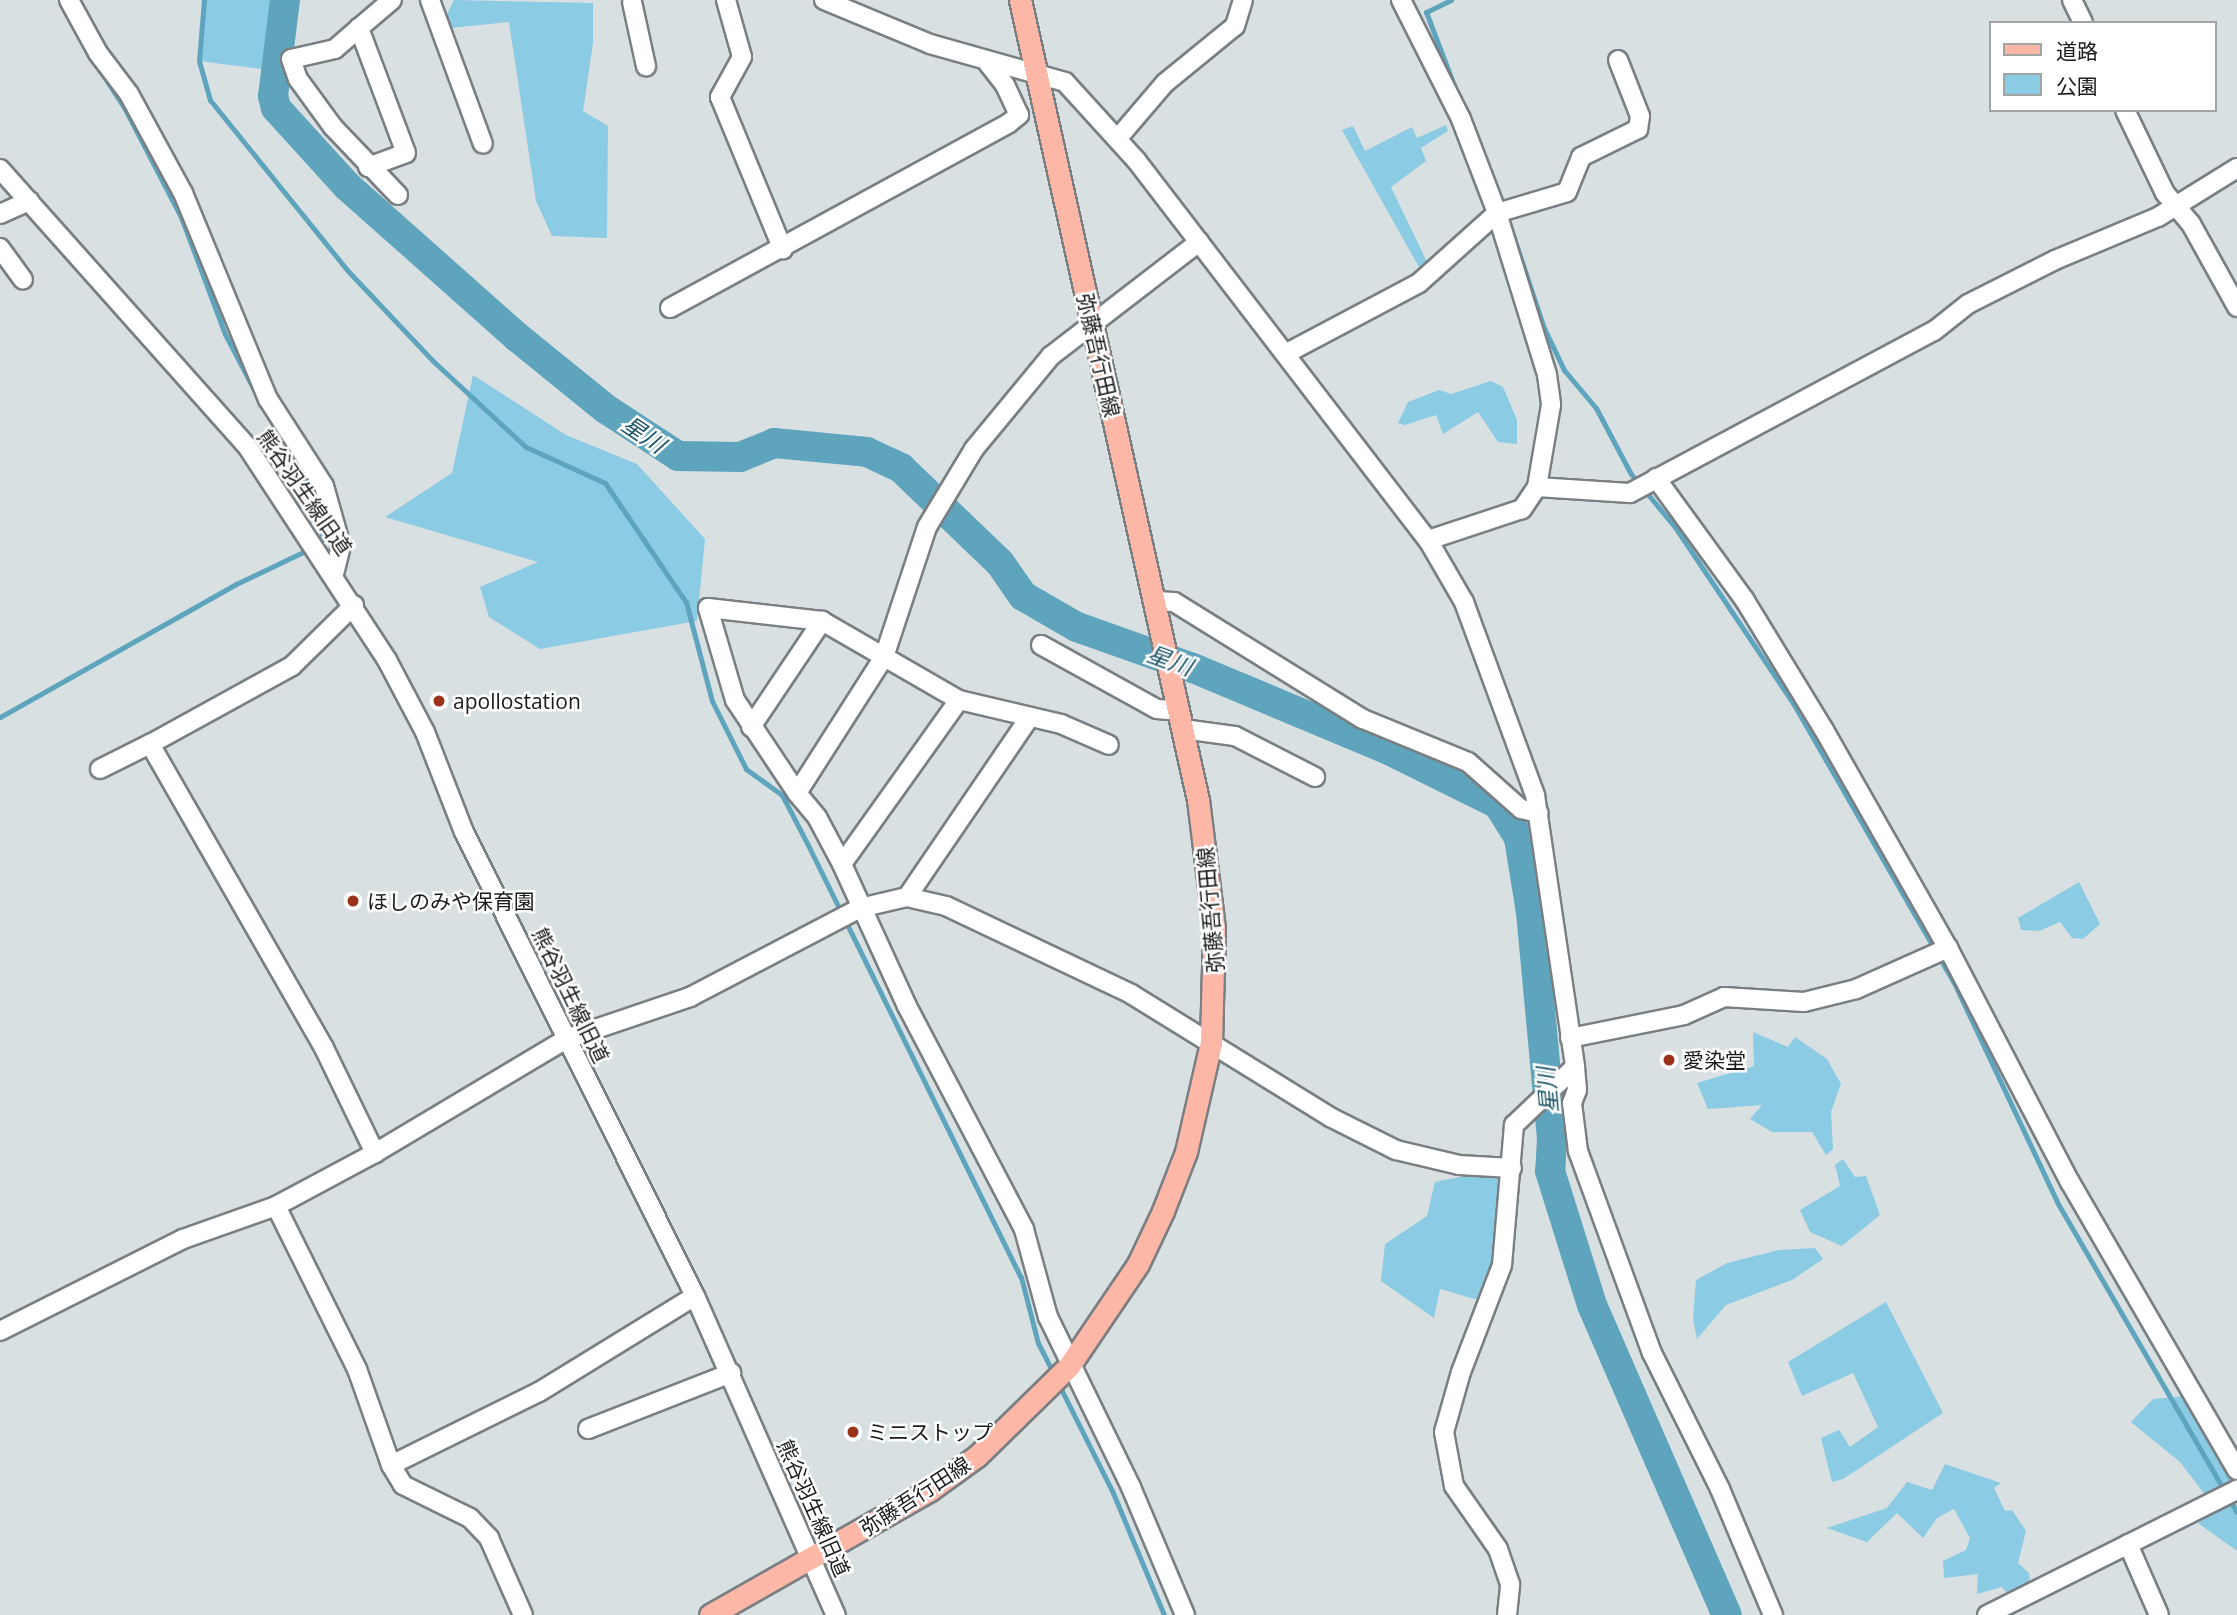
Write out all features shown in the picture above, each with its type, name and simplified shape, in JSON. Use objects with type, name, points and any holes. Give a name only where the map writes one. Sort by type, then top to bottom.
[{"type":"main road","name":"弥藤吾行田線","points":[[710,1615],[877,1524],[977,1456],[1069,1366],[1132,1274],[1163,1211],[1186,1152],[1211,1043],[1214,928],[1180,713],[1020,0]]},
{"type":"street","points":[[69,0],[98,53],[129,94],[183,193],[268,399],[324,486],[341,546],[334,574]]},
{"type":"street","points":[[392,0],[335,49],[291,59],[298,79],[368,167],[398,195]]},
{"type":"street","points":[[430,0],[482,144]]},
{"type":"street","points":[[726,0],[742,57],[720,97],[783,250]]},
{"type":"street","points":[[824,0],[988,63],[1065,82],[1118,138],[1428,540],[1464,603],[1494,677],[1539,813],[1577,1090],[1572,1103],[1578,1151],[1607,1238],[1657,1363],[1720,1489],[1773,1615]]},
{"type":"street","points":[[1118,138],[1166,83],[1235,26],[1243,0]]},
{"type":"street","points":[[1401,0],[1461,119],[1497,213],[1547,375],[1551,405],[1536,488],[1522,509],[1428,540]]},
{"type":"street","points":[[2072,0],[2082,21]]},
{"type":"street","points":[[635,1],[646,66]]},
{"type":"street","points":[[359,28],[406,153],[368,167]]},
{"type":"street","points":[[1287,354],[1419,283],[1497,213],[1567,192],[1581,157],[1639,129],[1640,116],[1618,60]]},
{"type":"street","points":[[670,309],[783,250],[888,186],[1019,116],[1005,85],[988,63]]},
{"type":"street","points":[[2126,112],[2165,193],[2176,204],[2237,307]]},
{"type":"street","points":[[1536,488],[1630,493],[1934,331],[1968,304],[2055,260],[2158,217],[2237,168]]},
{"type":"street","name":"熊谷羽生線旧道","points":[[0,169],[247,446],[354,605],[425,732],[464,832],[695,1296],[836,1615]]},
{"type":"street","points":[[0,214],[29,201]]},
{"type":"street","points":[[797,793],[884,657],[927,527],[974,449],[1051,356],[1091,321],[1199,243]]},
{"type":"street","points":[[0,248],[23,280]]},
{"type":"street","points":[[1656,478],[1744,599],[1948,948],[2070,1182],[2237,1470]]},
{"type":"street","points":[[1157,607],[1174,602],[1363,719],[1468,762],[1521,808],[1539,813]]},
{"type":"street","points":[[100,769],[292,666],[354,605]]},
{"type":"street","points":[[1109,745],[1060,724],[959,700],[822,621],[708,608],[735,700],[797,793],[817,817],[842,864],[860,908],[1024,1229],[1048,1317],[1069,1366],[1131,1487],[1185,1615]]},
{"type":"street","points":[[751,727],[822,621]]},
{"type":"street","points":[[1041,645],[1157,709],[1180,713],[1235,736],[1315,776]]},
{"type":"street","points":[[842,864],[959,700]]},
{"type":"street","points":[[907,897],[1030,717]]},
{"type":"street","points":[[150,744],[324,1048],[375,1153]]},
{"type":"street","points":[[0,1331],[183,1239],[276,1206],[375,1153],[566,1038],[690,997],[860,908],[907,897],[946,906],[1131,993],[1330,1117],[1396,1150],[1459,1165],[1512,1168]]},
{"type":"street","points":[[1570,1038],[1684,1015],[1724,998],[1804,1002],[1856,989],[1948,948]]},
{"type":"street","points":[[1507,1615],[1510,1584],[1506,1572],[1498,1549],[1454,1486],[1444,1432],[1461,1372],[1502,1265],[1514,1125],[1574,1067]]},
{"type":"street","points":[[276,1206],[357,1369],[391,1465],[403,1485],[470,1518],[488,1538],[523,1615]]},
{"type":"street","points":[[391,1465],[538,1392],[695,1296]]},
{"type":"street","points":[[588,1429],[731,1373]]},
{"type":"street","points":[[1987,1615],[2237,1490]]},
{"type":"street","points":[[2128,1544],[2159,1615]]},
{"type":"green space","points":[[205,0],[285,0],[278,71],[199,61]]},
{"type":"green space","points":[[454,0],[593,3],[593,43],[583,111],[608,126],[607,238],[552,236],[536,201],[509,22],[440,29]]},
{"type":"green space","points":[[1446,125],[1448,131],[1421,148],[1426,161],[1391,187],[1427,262],[1420,269],[1342,130],[1353,126],[1365,151],[1412,127],[1417,138]]},
{"type":"green space","points":[[473,375],[566,435],[637,464],[705,539],[697,621],[540,649],[489,617],[480,587],[538,562],[385,517],[452,473]]},
{"type":"green space","points":[[1491,381],[1503,387],[1517,420],[1517,444],[1498,442],[1478,412],[1443,434],[1436,415],[1405,425],[1398,423],[1408,402],[1439,390],[1451,394]]},
{"type":"green space","points":[[2079,882],[2100,924],[2083,939],[2072,938],[2060,922],[2039,931],[2021,930],[2018,918]]},
{"type":"green space","points":[[1753,1032],[1788,1047],[1795,1037],[1827,1059],[1841,1084],[1831,1112],[1833,1149],[1826,1155],[1812,1132],[1772,1132],[1750,1119],[1762,1105],[1708,1109],[1697,1083],[1754,1066]]},
{"type":"green space","points":[[1843,1159],[1855,1177],[1866,1176],[1880,1215],[1842,1246],[1810,1232],[1800,1210],[1840,1186],[1835,1165]]},
{"type":"green space","points":[[1504,1168],[1508,1206],[1488,1303],[1440,1289],[1434,1318],[1381,1281],[1385,1244],[1427,1216],[1435,1182]]},
{"type":"green space","points":[[1815,1248],[1823,1259],[1792,1280],[1726,1305],[1697,1339],[1693,1319],[1696,1280],[1727,1263],[1779,1250]]},
{"type":"green space","points":[[1886,1302],[1943,1413],[1843,1479],[1832,1482],[1821,1438],[1839,1430],[1850,1447],[1878,1427],[1853,1373],[1802,1396],[1788,1362]]},
{"type":"green space","points":[[2196,1395],[2236,1467],[2230,1490],[2206,1496],[2180,1462],[2131,1422],[2153,1399]]},
{"type":"green space","points":[[1945,1464],[2001,1483],[1994,1488],[2005,1511],[2012,1510],[2026,1531],[2018,1563],[2029,1573],[2032,1602],[2014,1602],[2002,1587],[1977,1594],[1978,1574],[1944,1578],[1943,1561],[1966,1550],[1970,1538],[1954,1509],[1937,1518],[1923,1538],[1897,1513],[1867,1542],[1827,1528],[1887,1508],[1907,1482],[1932,1490]]},
{"type":"green space","points":[[2235,1502],[2237,1506],[2237,1551],[2198,1523]]},
{"type":"waterway","points":[[204,0],[199,61],[210,100],[348,271],[433,361],[526,447],[605,483],[686,602],[712,701],[746,769],[782,795],[807,843],[1021,1277],[1038,1343],[1054,1374]]},
{"type":"waterway","name":"星川","points":[[285,0],[273,96],[276,108],[347,186],[517,337],[606,409],[678,456],[740,457],[774,443],[867,452],[901,468],[1000,563],[1023,596],[1077,627],[1193,668],[1391,751],[1498,804],[1519,838],[1531,912],[1552,1138],[1550,1171],[1592,1305],[1727,1615]]},
{"type":"waterway","points":[[1451,0],[1426,12],[1455,88]]},
{"type":"waterway","points":[[92,58],[125,109],[181,217],[225,334],[264,409]]},
{"type":"waterway","points":[[1508,220],[1544,328],[1564,370],[1596,408],[1631,474],[1675,527],[1793,703],[1956,987],[2057,1202],[2237,1512]]},
{"type":"waterway","points":[[0,717],[236,584],[324,542],[299,461]]},
{"type":"waterway","points":[[1058,1383],[1113,1493],[1164,1615]]},
{"type":"place","name":"apollostation","points":[[439,701]]},
{"type":"place","name":"ほしのみや保育園","points":[[353,901]]},
{"type":"place","name":"愛染堂","points":[[1669,1060]]},
{"type":"place","name":"ミニストップ","points":[[853,1432]]}]
